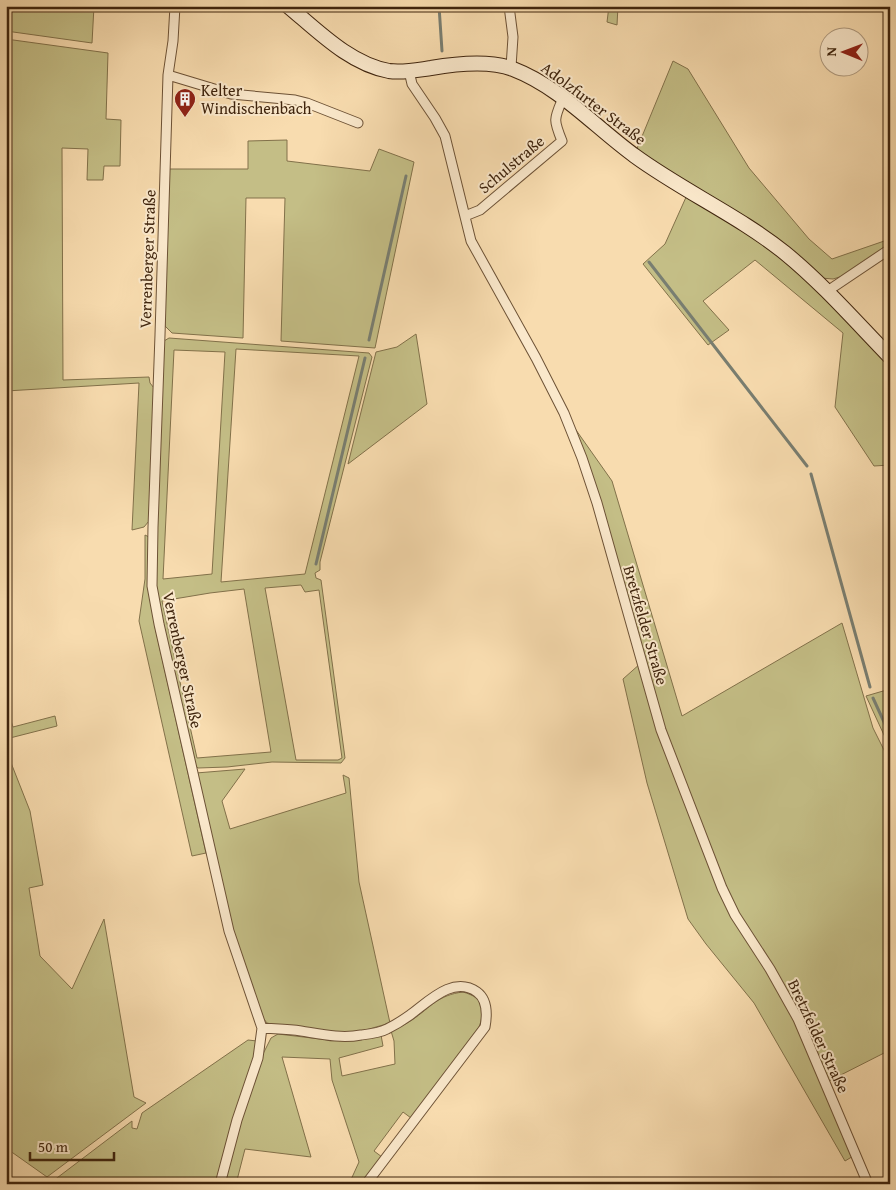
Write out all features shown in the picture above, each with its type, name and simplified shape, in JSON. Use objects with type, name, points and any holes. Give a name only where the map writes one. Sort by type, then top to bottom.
[{"type":"main road","name":"Adolzfurter Straße","points":[[288,6],[333,43],[356,59],[378,68],[391,71],[409,71],[465,64],[488,64],[511,68],[539,80],[636,157],[740,222],[785,253],[890,357]]},
{"type":"street","name":"Verrenberger Straße","points":[[175,6],[173,41],[168,75],[152,586],[158,624],[229,931],[262,1028],[258,1058],[237,1120],[220,1184]]},
{"type":"street","points":[[509,6],[512,16],[513,37],[511,68]]},
{"type":"street","name":"Bretzfelder Straße","points":[[409,71],[412,84],[435,118],[444,136],[471,241],[536,358],[564,413],[582,458],[597,504],[661,730],[722,888],[735,915],[770,969],[798,1019],[868,1184]]},
{"type":"street","points":[[168,75],[230,94],[307,103],[358,123]]},
{"type":"street","name":"Schulstraße","points":[[465,216],[480,210],[562,141],[555,123],[555,117],[563,98]]},
{"type":"street","points":[[826,292],[890,249]]},
{"type":"street","points":[[262,1028],[298,1030],[330,1036],[358,1036],[385,1030],[409,1016],[445,990],[458,987],[469,988],[478,993],[483,999],[487,1016],[485,1027],[366,1184]]},
{"type":"shaded area","points":[[6,6],[94,6],[92,43],[6,31]]},
{"type":"shaded area","points":[[609,6],[618,6],[617,25],[607,22]]},
{"type":"shaded area","points":[[6,39],[108,53],[106,119],[121,120],[120,166],[104,166],[103,180],[87,180],[88,149],[62,148],[63,380],[149,377],[150,383],[154,388],[149,521],[144,527],[132,530],[139,383],[6,391]]},
{"type":"shaded area","points":[[673,61],[688,69],[749,168],[809,239],[832,259],[890,239],[890,246],[843,276],[833,279],[821,278],[636,151]]},
{"type":"shaded area","points":[[287,140],[287,161],[370,171],[379,149],[414,162],[375,348],[281,341],[285,198],[246,198],[243,338],[172,333],[165,326],[168,169],[248,169],[248,141]]},
{"type":"shaded area","points":[[687,195],[783,258],[890,365],[890,465],[874,466],[835,407],[843,333],[755,260],[703,301],[729,330],[708,345],[643,264],[665,244]]},
{"type":"shaded area","points":[[416,334],[427,404],[348,464],[376,352],[397,347]]},
{"type":"shaded area","points":[[169,338],[369,353],[372,357],[320,562],[320,570],[315,573],[316,578],[321,580],[345,758],[341,763],[272,762],[198,768],[194,765],[161,622],[156,583],[156,530],[164,341]],"holes":[[[236,349],[359,356],[305,574],[221,582]],[[174,350],[225,352],[212,574],[163,579]],[[301,585],[305,592],[319,590],[342,758],[338,760],[296,760],[265,588]],[[244,589],[271,752],[197,758],[162,601]]]},
{"type":"shaded area","points":[[564,413],[612,481],[682,716],[842,623],[873,728],[890,762],[890,1050],[825,1083],[855,1155],[845,1161],[754,1003],[688,919],[647,783],[623,679],[641,663],[597,503]]},
{"type":"shaded area","points":[[145,535],[149,537],[149,584],[155,627],[206,853],[192,856],[139,621],[145,579]]},
{"type":"shaded area","points":[[890,689],[890,748],[866,696]]},
{"type":"shaded area","points":[[8,711],[13,727],[55,716],[57,726],[6,739],[6,715]]},
{"type":"shaded area","points":[[6,750],[30,811],[43,885],[29,888],[40,956],[72,989],[104,919],[134,1097],[146,1103],[47,1177],[6,1148]]},
{"type":"shaded area","points":[[245,769],[222,801],[230,829],[346,793],[343,775],[349,778],[359,882],[390,1023],[355,1033],[332,1033],[267,1023],[260,1014],[233,930],[196,773]]},
{"type":"shaded area","points":[[463,992],[475,997],[482,1005],[483,1009],[479,1027],[411,1118],[403,1112],[374,1151],[382,1157],[362,1184],[349,1184],[359,1162],[332,1080],[330,1059],[282,1057],[311,1157],[245,1149],[236,1184],[223,1184],[240,1121],[262,1056],[271,1038],[278,1034],[329,1040],[358,1040],[381,1035],[383,1046],[339,1058],[342,1076],[395,1064],[394,1041],[391,1031],[412,1020],[435,1002],[447,996]]},
{"type":"shaded area","points":[[248,1040],[257,1041],[255,1056],[217,1184],[49,1184],[132,1121],[132,1128],[137,1129],[142,1113]]},
{"type":"waterway","points":[[439,6],[442,51]]},
{"type":"waterway","points":[[369,340],[406,176]]},
{"type":"waterway","points":[[649,262],[807,466]]},
{"type":"waterway","points":[[316,564],[365,358]]},
{"type":"waterway","points":[[811,474],[870,687]]},
{"type":"waterway","points":[[873,698],[890,735]]},
{"type":"place","name":"Kelter Windischenbach","points":[[185,118]]}]
